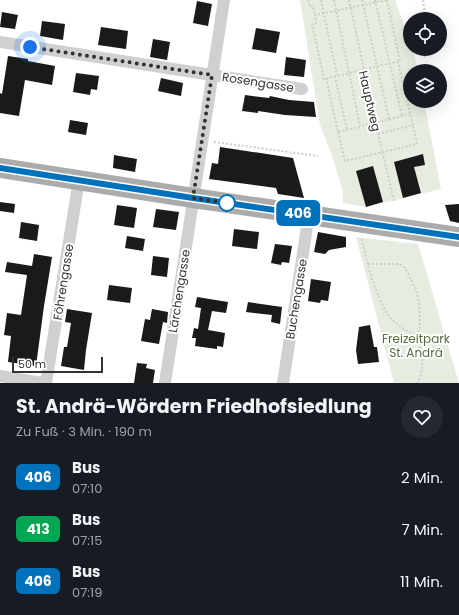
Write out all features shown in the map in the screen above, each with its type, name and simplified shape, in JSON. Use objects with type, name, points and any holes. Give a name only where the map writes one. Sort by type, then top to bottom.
[{"type":"main road","points":[[0,168],[459,237]]},
{"type":"street","name":"Lärchengasse","points":[[165,383],[224,0]]},
{"type":"street","name":"Rosengasse","points":[[0,42],[302,90]]},
{"type":"street","name":"Föhrengasse","points":[[46,383],[79,180]]},
{"type":"street","name":"Buchengasse","points":[[283,383],[309,214]]},
{"type":"street","points":[[0,376],[42,383]]},
{"type":"path","points":[[308,0],[310,7],[313,6],[316,23],[312,24],[324,79],[326,78],[345,161],[417,144],[398,62],[400,61],[386,0],[375,1],[315,15]]},
{"type":"path","points":[[321,0],[347,130]]},
{"type":"path","points":[[334,0],[360,126]]},
{"type":"path","name":"Hauptweg","points":[[349,0],[375,123],[394,201]]},
{"type":"path","points":[[362,0],[390,119]]},
{"type":"path","points":[[423,0],[425,12]]},
{"type":"path","points":[[375,1],[402,116]]},
{"type":"path","points":[[326,78],[398,62]]},
{"type":"path","points":[[338,132],[410,114]]},
{"type":"path","points":[[378,134],[412,125]]},
{"type":"path","points":[[203,140],[318,156]]},
{"type":"path","points":[[361,233],[368,264],[381,300],[390,316],[401,327],[417,336]]},
{"type":"path","points":[[368,264],[399,264],[407,271],[416,290],[420,310],[420,325],[417,336],[422,355],[420,378],[417,383]]},
{"type":"green space","points":[[300,0],[395,0],[403,21],[403,56],[415,56],[416,64],[403,64],[403,108],[425,108],[441,189],[366,207],[343,203],[343,192],[331,152],[320,125]]},
{"type":"green space","name":"Freizeitpark St. Andrä","points":[[356,237],[418,244],[459,383],[394,383]]},
{"type":"building","points":[[197,1],[212,4],[208,26],[193,23]]},
{"type":"building","points":[[2,12],[18,15],[15,29],[0,27]]},
{"type":"building","points":[[42,21],[65,24],[63,40],[40,36]]},
{"type":"building","points":[[101,27],[128,31],[126,49],[98,45]]},
{"type":"building","points":[[256,28],[280,32],[276,53],[252,49]]},
{"type":"building","points":[[153,39],[170,42],[167,60],[150,57]]},
{"type":"building","points":[[8,56],[28,59],[28,61],[55,66],[52,85],[25,80],[19,116],[0,113],[0,93],[2,94]]},
{"type":"building","points":[[286,57],[306,60],[304,77],[284,75]]},
{"type":"building","points":[[76,73],[99,76],[97,90],[91,89],[90,95],[73,92]]},
{"type":"building","points":[[161,78],[183,83],[181,96],[158,91]]},
{"type":"building","points":[[245,95],[269,98],[270,96],[289,100],[314,102],[316,117],[285,115],[258,111],[258,113],[242,111]]},
{"type":"building","points":[[70,120],[88,123],[86,135],[68,132]]},
{"type":"building","points":[[220,147],[293,158],[304,198],[278,194],[276,188],[209,179],[212,163],[218,164]]},
{"type":"building","points":[[423,154],[425,165],[414,167],[421,193],[403,198],[394,162]]},
{"type":"building","points":[[114,155],[137,159],[135,172],[113,168]]},
{"type":"building","points":[[373,166],[383,202],[366,207],[356,171]]},
{"type":"building","points":[[0,202],[15,204],[14,213],[0,211]]},
{"type":"building","points":[[459,204],[459,223],[450,221],[445,205]]},
{"type":"building","points":[[117,205],[137,208],[134,228],[114,225]]},
{"type":"building","points":[[156,209],[179,212],[176,230],[153,227]]},
{"type":"building","points":[[21,222],[39,225],[37,241],[19,238]]},
{"type":"building","points":[[234,229],[259,232],[257,249],[232,246]]},
{"type":"building","points":[[318,232],[346,237],[346,247],[329,250],[325,254],[314,252]]},
{"type":"building","points":[[127,236],[145,239],[143,251],[125,248]]},
{"type":"building","points":[[275,244],[292,246],[289,263],[282,262],[281,265],[271,263]]},
{"type":"building","points":[[34,254],[52,257],[36,366],[8,362],[11,336],[4,335],[7,313],[21,315],[27,275],[5,272],[7,262],[32,266]]},
{"type":"building","points":[[153,256],[169,258],[167,277],[151,275]]},
{"type":"building","points":[[311,279],[331,282],[328,301],[321,300],[320,303],[308,301]]},
{"type":"building","points":[[109,285],[132,288],[130,303],[107,300]]},
{"type":"building","points":[[197,297],[228,302],[226,313],[212,311],[208,330],[225,333],[223,347],[217,346],[217,349],[195,346],[196,338],[192,338],[194,328],[198,329],[201,308],[195,307]]},
{"type":"building","points":[[248,302],[282,307],[280,324],[271,322],[272,315],[246,312]]},
{"type":"building","points":[[67,309],[92,313],[84,370],[61,366],[64,347],[67,347],[71,323],[65,322]]},
{"type":"building","points":[[152,309],[168,312],[167,323],[163,322],[159,344],[141,341],[145,319],[150,320]]},
{"type":"building","points":[[370,325],[374,347],[377,347],[379,362],[358,364],[356,350],[359,327]]},
{"type":"building","points":[[137,363],[147,364],[146,368],[155,370],[153,383],[134,383]]},
{"type":"bus line","name":"406","points":[[0,168],[459,237]]},
{"type":"route","points":[[30,47],[212,75],[193,198],[227,203]]}]
